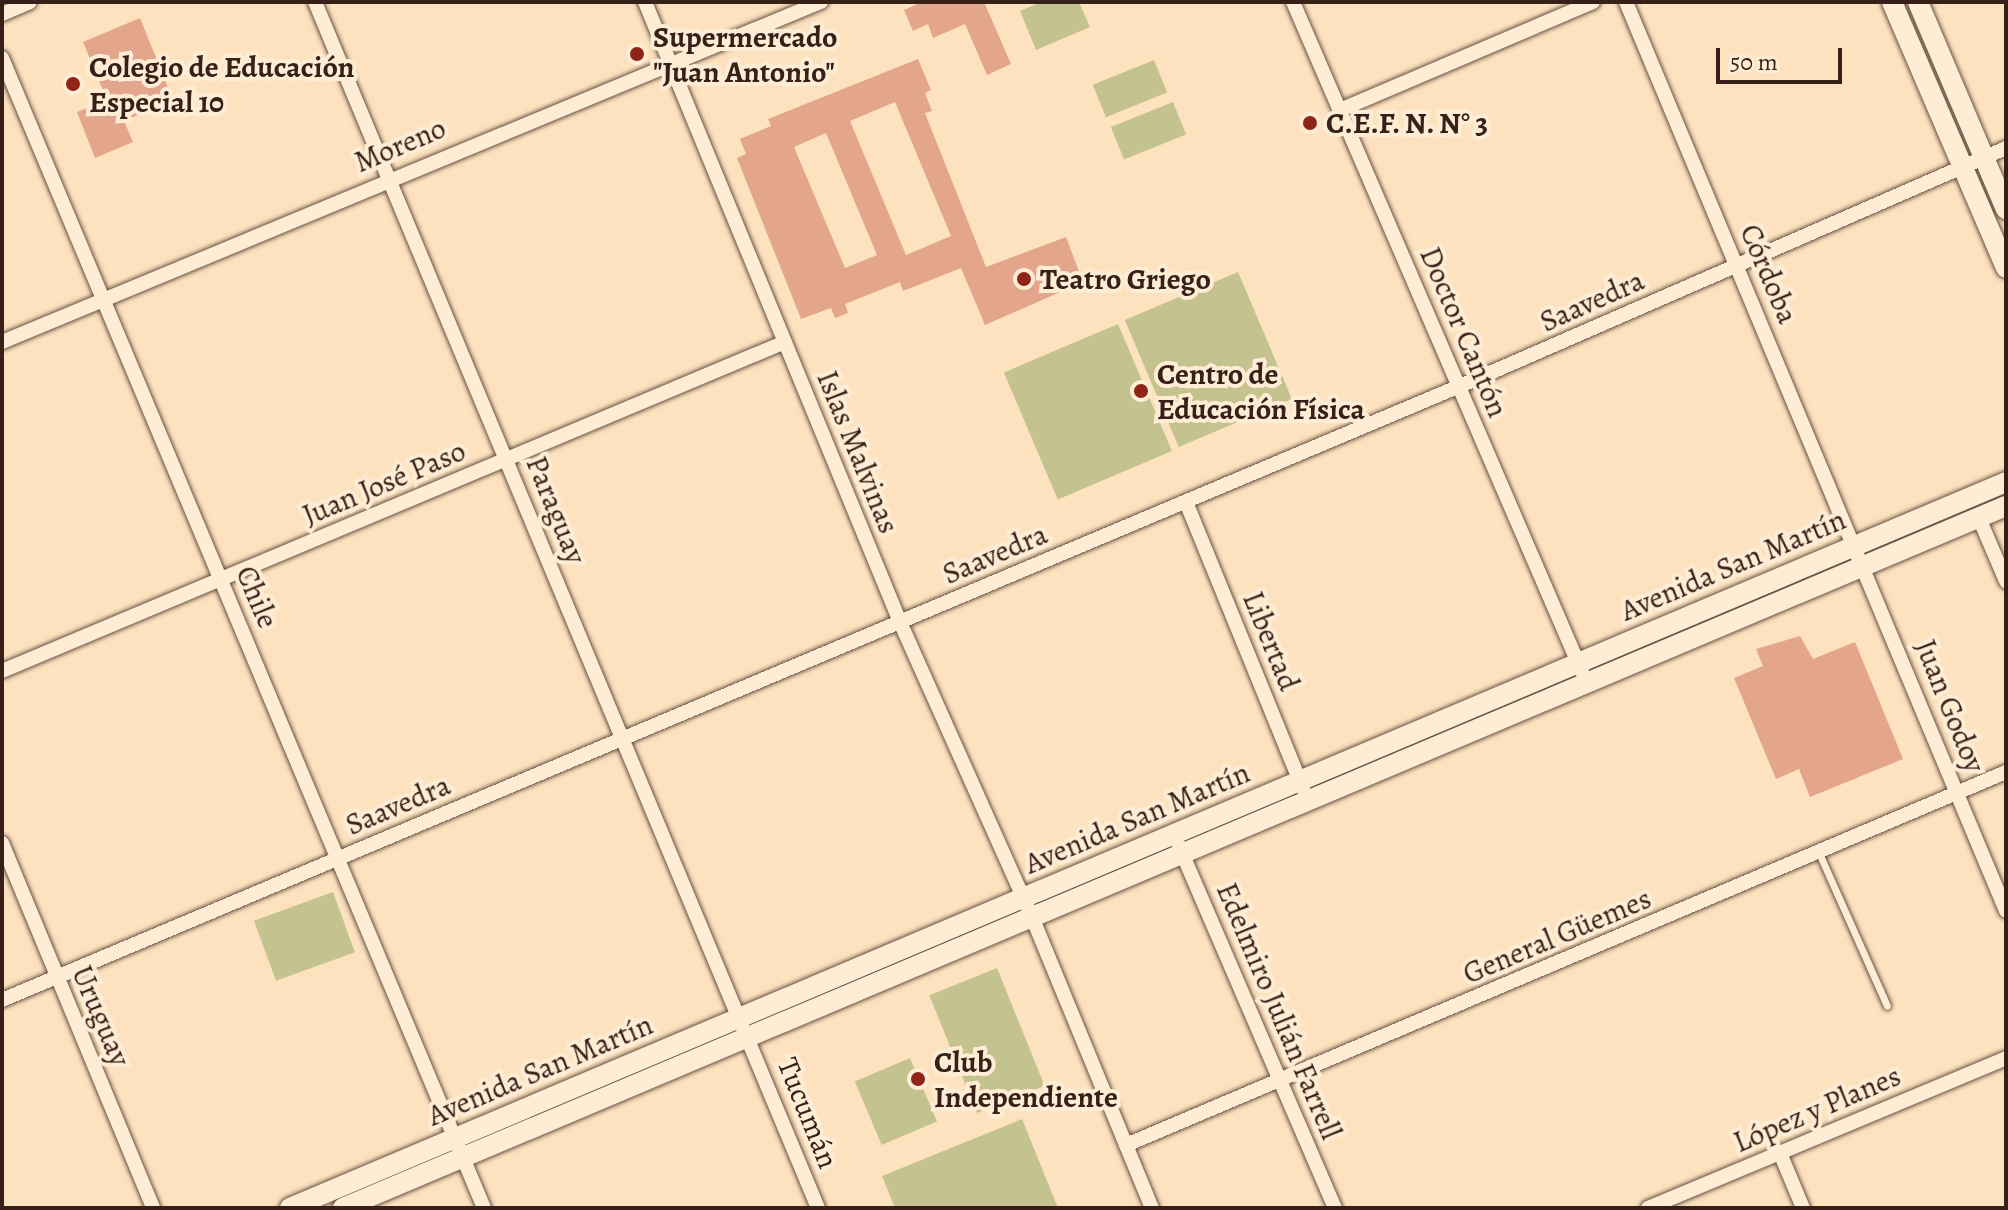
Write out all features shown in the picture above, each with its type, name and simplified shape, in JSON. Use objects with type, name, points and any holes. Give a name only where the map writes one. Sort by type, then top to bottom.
[{"type":"main road","points":[[1892,2],[2006,268]]},
{"type":"main road","points":[[1918,2],[2006,209]]},
{"type":"main road","name":"Avenida San Martín","points":[[1304,791],[1579,664],[2006,482]]},
{"type":"main road","name":"Avenida San Martín","points":[[290,1208],[459,1148],[1304,791],[1587,683],[2006,506]]},
{"type":"main road","name":"Avenida San Martín","points":[[343,1208],[459,1148]]},
{"type":"street","points":[[2,14],[30,2]]},
{"type":"street","name":"Paraguay","points":[[315,2],[385,179],[508,458],[620,740],[745,1027]]},
{"type":"street","name":"Islas Malvinas","points":[[645,2],[900,622],[1028,908],[1152,1208]]},
{"type":"street","name":"Moreno","points":[[2,342],[385,179],[821,2]]},
{"type":"street","name":"Doctor Cantón","points":[[1293,2],[1587,683]]},
{"type":"street","points":[[1340,110],[1593,2]]},
{"type":"street","name":"Córdoba","points":[[1626,2],[1864,566]]},
{"type":"street","name":"Chile","points":[[2,58],[106,298],[220,579],[341,857],[484,1208]]},
{"type":"street","name":"Saavedra","points":[[2,1000],[1460,386],[2006,148]]},
{"type":"street","name":"Juan José Paso","points":[[2,671],[785,342]]},
{"type":"street","name":"Libertad","points":[[1186,502],[1304,791]]},
{"type":"street","points":[[1979,518],[2006,581]]},
{"type":"street","name":"Juan Godoy","points":[[1864,566],[2006,911]]},
{"type":"street","name":"General Güemes","points":[[1126,1145],[1281,1082],[2006,772]]},
{"type":"street","name":"Uruguay","points":[[2,843],[153,1208]]},
{"type":"street","name":"Edelmiro Julián Farrell","points":[[1178,844],[1335,1208]]},
{"type":"street","name":"Tucumán","points":[[745,1027],[818,1208]]},
{"type":"street","name":"López y Planes","points":[[1648,1208],[2006,1058]]},
{"type":"street","points":[[1780,1153],[1803,1208]]},
{"type":"lane","points":[[1819,853],[1887,1006]]},
{"type":"shaded area","points":[[1041,2],[1079,2],[1090,27],[1036,50],[1020,11]]},
{"type":"shaded area","points":[[1154,60],[1167,92],[1106,117],[1093,85]]},
{"type":"shaded area","points":[[1173,102],[1186,134],[1124,160],[1111,127]]},
{"type":"shaded area","points":[[1238,272],[1292,399],[1179,447],[1125,320]]},
{"type":"shaded area","points":[[1118,324],[1172,451],[1058,499],[1004,372]]},
{"type":"shaded area","points":[[333,892],[355,952],[276,981],[254,921]]},
{"type":"shaded area","points":[[997,968],[1045,1086],[977,1113],[929,995]]},
{"type":"shaded area","points":[[910,1058],[937,1122],[882,1145],[855,1081]]},
{"type":"shaded area","points":[[1022,1119],[1058,1208],[895,1208],[882,1176]]},
{"type":"building","points":[[922,2],[984,2],[1011,64],[987,75],[965,24],[933,38],[928,24],[913,31],[904,10]]},
{"type":"building","points":[[140,18],[173,100],[124,121],[133,142],[95,158],[77,112],[107,100],[83,42]]},
{"type":"building","points":[[918,59],[931,90],[925,93],[932,111],[925,113],[986,267],[1066,237],[1083,282],[985,325],[961,268],[903,291],[900,282],[845,304],[848,313],[835,318],[831,308],[801,319],[737,158],[746,154],[740,139],[771,126],[768,119]],"holes":[[[895,102],[951,236],[906,255],[850,121]],[[826,133],[877,255],[845,268],[794,147]]]},
{"type":"building","points":[[1800,636],[1813,659],[1855,642],[1903,759],[1810,797],[1799,769],[1776,779],[1734,678],[1763,666],[1756,649]]},
{"type":"place","name":"Supermercado \"Juan Antonio\"","points":[[637,54]]},
{"type":"place","name":"Colegio de Educación Especial 10","points":[[73,84]]},
{"type":"place","name":"C.E.F. N. N° 3","points":[[1310,123]]},
{"type":"place","name":"Teatro Griego","points":[[1024,279]]},
{"type":"place","name":"Centro de Educación Física","points":[[1141,391]]},
{"type":"place","name":"Club Independiente","points":[[918,1079]]}]
